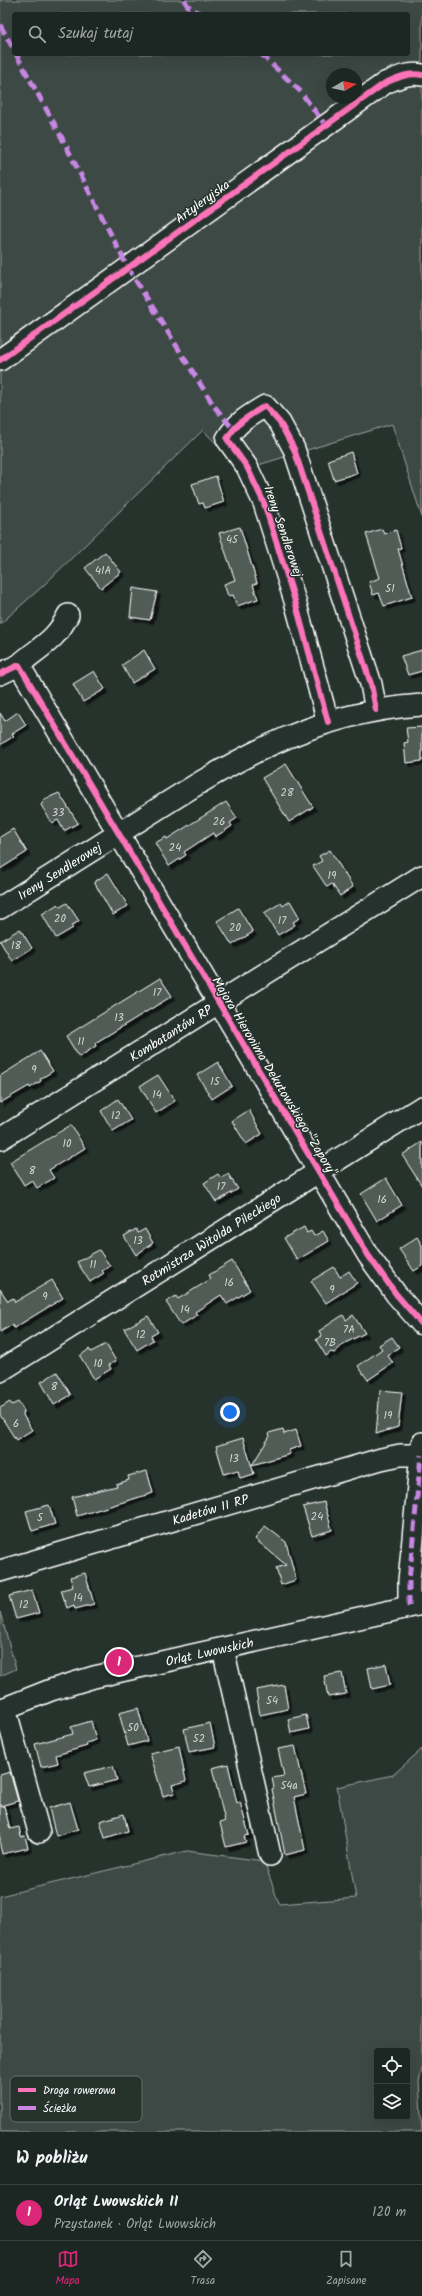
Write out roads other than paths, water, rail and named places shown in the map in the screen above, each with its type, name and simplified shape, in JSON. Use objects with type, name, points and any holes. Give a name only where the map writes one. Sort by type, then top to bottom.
[{"type":"street","name":"Artyleryjska","points":[[0,360],[385,83],[399,77],[416,74],[422,75]]},
{"type":"street","name":"Ireny Sendlerowej","points":[[328,722],[295,602],[264,503],[247,466],[227,439],[233,429],[248,416],[265,406],[280,423],[294,450],[371,684],[376,710]]},
{"type":"street","points":[[0,674],[19,665],[50,643],[62,628],[68,615]]},
{"type":"street","points":[[19,665],[118,833]]},
{"type":"street","name":"Ireny Sendlerowej","points":[[0,908],[118,833],[239,759],[270,743],[328,722],[376,710],[422,705]]},
{"type":"street","name":"Majora Hieronima Dekutowskiego \"Zapory\"","points":[[118,833],[368,1255],[396,1294],[422,1324]]},
{"type":"street","name":"Kombatantów RP","points":[[0,1139],[422,876]]},
{"type":"street","name":"Rotmistrza Witolda Pileckiego","points":[[0,1371],[422,1107]]},
{"type":"street","points":[[416,1605],[409,1581],[421,1449]]},
{"type":"street","name":"Kadetów II RP","points":[[0,1571],[381,1459],[421,1449]]},
{"type":"street","name":"Orląt Lwowskich","points":[[3,1709],[51,1690],[94,1677],[416,1605]]},
{"type":"street","points":[[223,1649],[270,1855]]},
{"type":"street","points":[[3,1709],[39,1832]]},
{"type":"place","name":"Orląt Lwowskich II","points":[[119,1662]]}]
